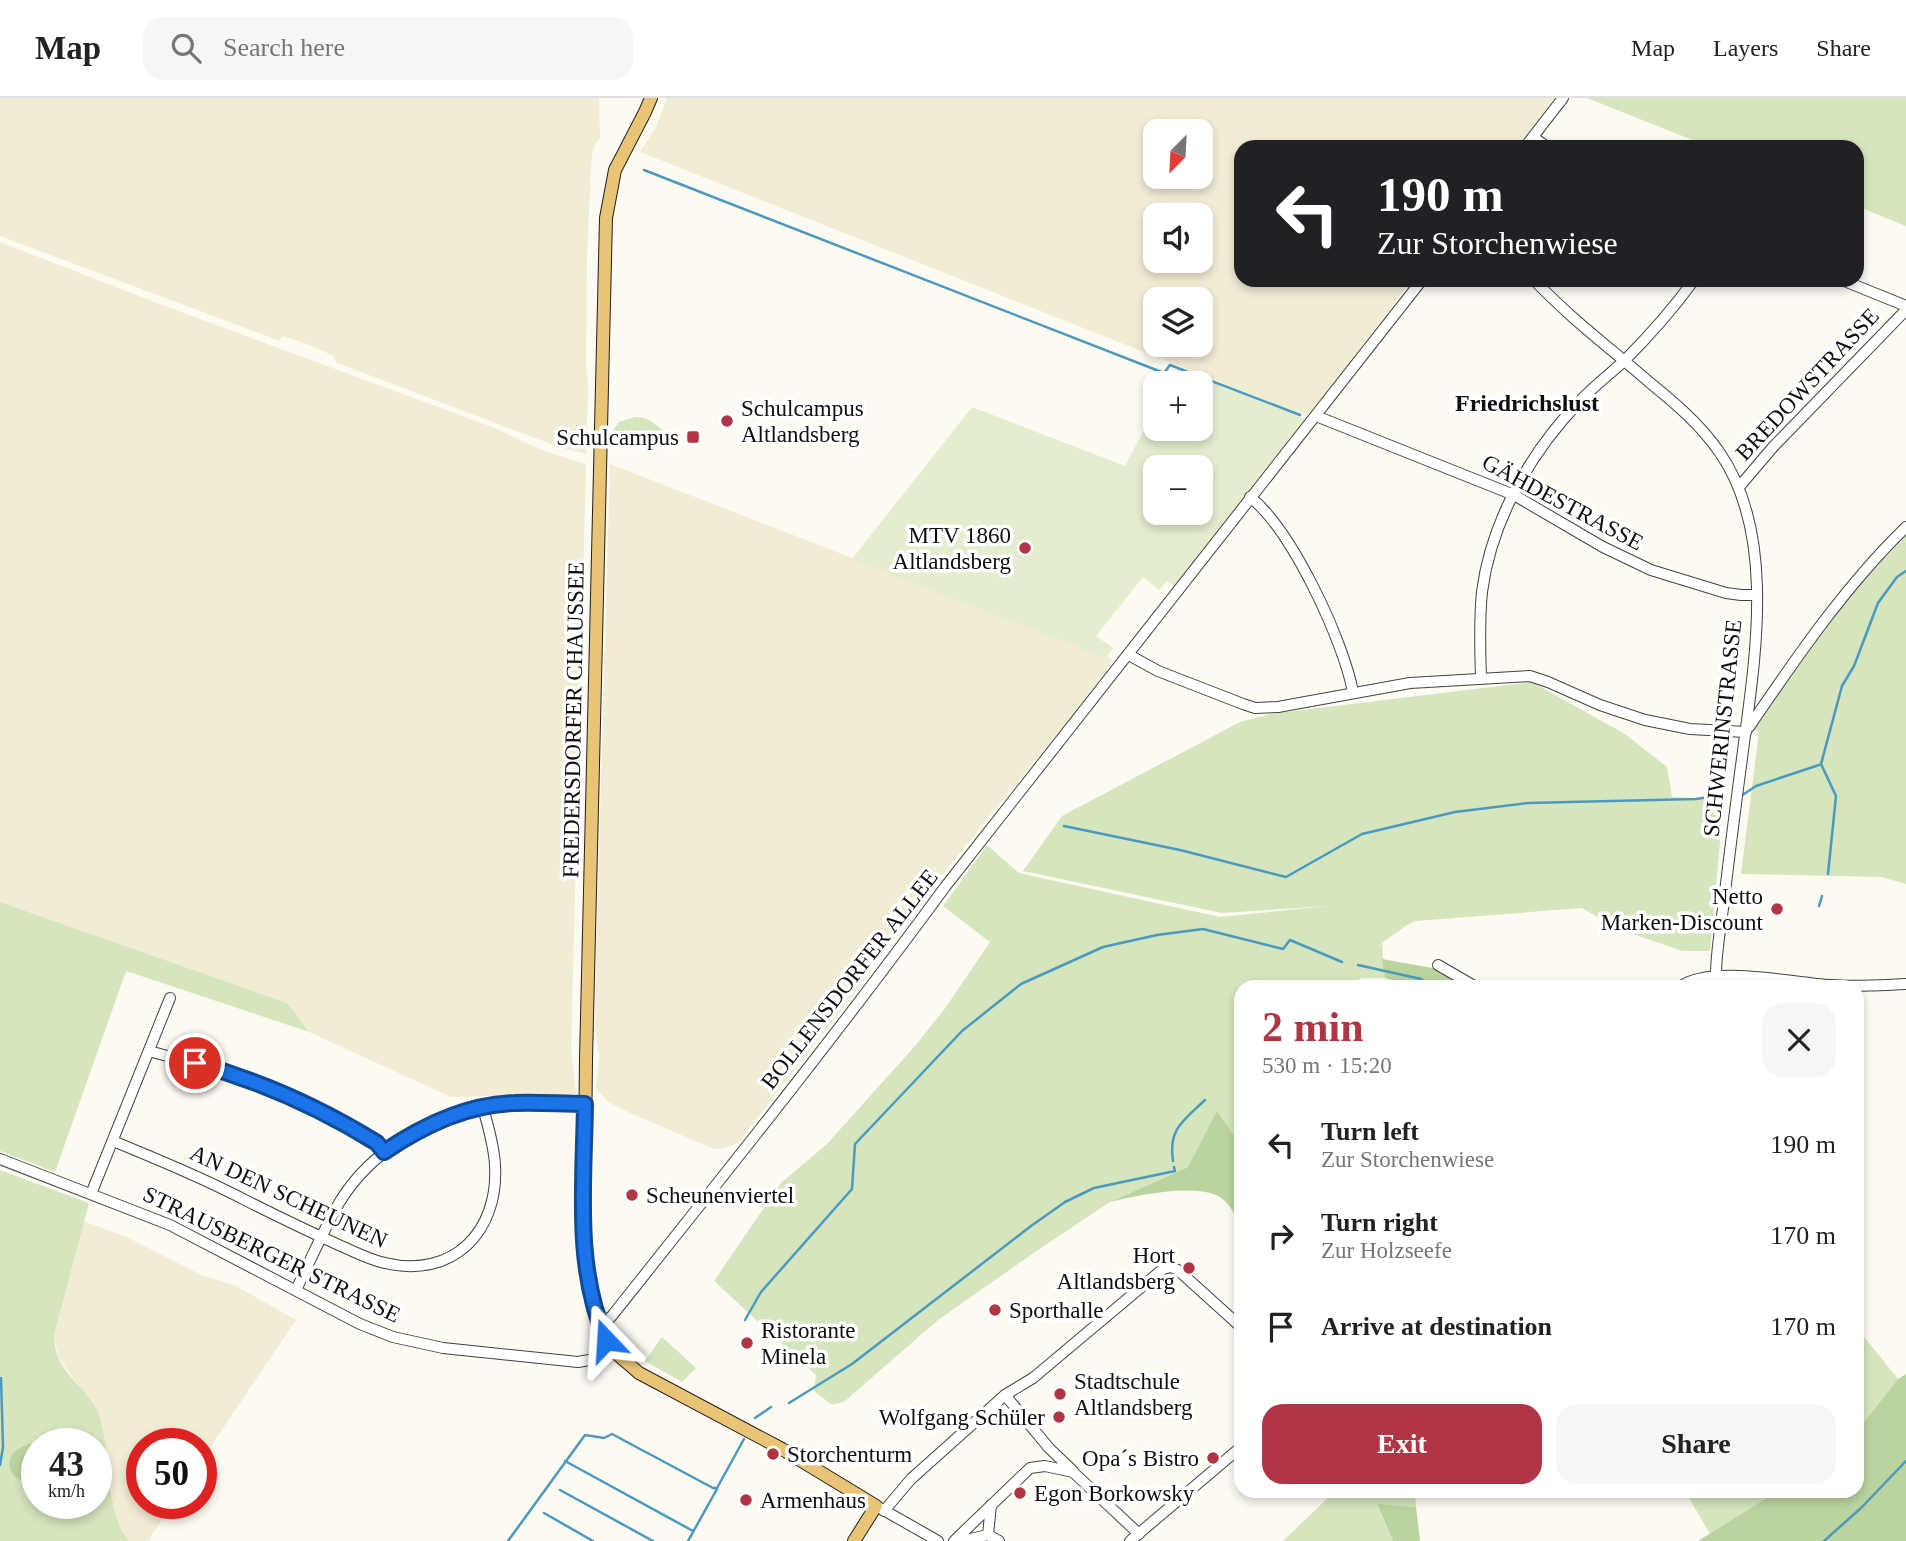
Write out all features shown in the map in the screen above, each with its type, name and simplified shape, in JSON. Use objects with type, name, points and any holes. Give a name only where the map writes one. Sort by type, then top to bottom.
[{"type":"main road","name":"FREDERSDORFER CHAUSSEE","points":[[610,1348],[599,1324],[585,1264],[585,1104],[607,212],[615,170],[651,98]]},
{"type":"main road","points":[[610,1348],[639,1373],[770,1442],[880,1508],[854,1541]]},
{"type":"street","points":[[1531,140],[1563,98]]},
{"type":"street","points":[[1533,137],[1537,140]]},
{"type":"street","name":"BOLLENSDORFER ALLEE","points":[[599,1324],[611,1317],[733,1163],[1250,497],[1417,287]]},
{"type":"street","name":"SCHWERINSTRASSE","points":[[1541,287],[1579,324],[1698,426],[1720,453],[1739,487],[1752,544],[1756,595],[1754,675],[1716,975]]},
{"type":"street","points":[[1480,678],[1483,590],[1494,544],[1514,495],[1531,463],[1581,399],[1624,360],[1688,287]]},
{"type":"street","points":[[1858,287],[1906,308]]},
{"type":"street","name":"BREDOWSTRASSE","points":[[1739,487],[1773,447],[1906,308]]},
{"type":"street","name":"GÄHDESTRASSE","points":[[1316,416],[1514,495],[1603,547],[1651,570],[1708,589],[1741,596],[1756,595]]},
{"type":"street","points":[[1250,497],[1267,511],[1280,529],[1315,590],[1344,660],[1353,692]]},
{"type":"street","points":[[1129,654],[1158,671],[1255,708],[1278,707],[1410,682],[1537,677],[1600,705],[1645,720],[1690,729],[1746,732],[1776,687],[1839,604],[1876,558],[1906,527]]},
{"type":"street","points":[[1438,965],[1464,980]]},
{"type":"street","points":[[1694,980],[1716,975],[1776,980]]},
{"type":"street","points":[[1864,985],[1906,984]]},
{"type":"street","points":[[91,1194],[170,998]]},
{"type":"street","points":[[149,1051],[232,1074],[289,1095],[357,1131],[377,1143],[384,1152]]},
{"type":"street","points":[[296,1290],[345,1195],[384,1152],[423,1128],[483,1108],[514,1103],[585,1104]]},
{"type":"street","name":"AN DEN SCHEUNEN","points":[[113,1141],[192,1174],[373,1260],[397,1265],[427,1266],[450,1259],[463,1250],[479,1233],[487,1218],[494,1190],[494,1151],[483,1108]]},
{"type":"street","name":"STRAUSBERGER STRASSE","points":[[0,1159],[200,1239],[376,1331],[411,1342],[443,1348],[578,1362],[595,1359],[610,1348]]},
{"type":"street","points":[[938,1541],[880,1508],[1005,1395],[1028,1381],[1163,1269],[1171,1267],[1182,1274],[1234,1321]]},
{"type":"street","points":[[1005,1395],[1049,1448],[1134,1537],[1234,1453]]},
{"type":"street","points":[[954,1541],[1049,1448]]},
{"type":"street","points":[[1030,1468],[1045,1466],[1073,1472]]},
{"type":"street","points":[[988,1535],[991,1505]]},
{"type":"street","points":[[965,1541],[988,1535],[999,1541]]},
{"type":"shaded area","points":[[0,98],[599,98],[600,137],[593,149],[591,166],[587,257],[586,454],[559,447],[337,363],[332,355],[307,344],[282,336],[280,341],[0,236]]},
{"type":"shaded area","points":[[667,98],[1555,98],[1522,140],[1234,140],[1234,287],[1407,287],[1308,417],[1213,379],[1213,371],[1192,371],[1157,357],[1213,357],[1213,287],[1143,287],[1143,352],[640,152],[657,125]]},
{"type":"shaded area","points":[[0,242],[492,427],[544,451],[586,464],[571,1050],[576,1094],[451,1097],[309,1032],[287,1003],[0,902]]},
{"type":"shaded area","points":[[610,464],[1110,658],[1112,662],[923,898],[853,995],[738,1143],[722,1149],[714,1149],[628,1112],[608,1102],[596,1088],[599,1056],[595,1026],[596,959]]},
{"type":"shaded area","points":[[83,1221],[129,1238],[199,1274],[236,1286],[296,1320],[217,1437],[217,1428],[126,1428],[126,1519],[162,1519],[148,1541],[129,1541],[120,1532],[112,1494],[112,1428],[101,1428],[98,1413],[58,1357],[54,1335]]},
{"type":"green space","points":[[1587,98],[1906,98],[1906,226],[1864,209],[1864,140],[1692,140]]},
{"type":"green space","points":[[1213,383],[1306,419],[1175,587],[1167,581],[1159,590],[1143,577],[1096,636],[1113,648],[1106,658],[852,559],[972,407],[1125,466],[1143,432],[1143,441],[1213,441]]},
{"type":"green space","points":[[635,417],[653,422],[667,435],[658,443],[611,442],[611,433],[619,422]]},
{"type":"green space","points":[[1906,536],[1906,884],[1882,877],[1741,874],[1759,732],[1750,728],[1850,594]]},
{"type":"green space","points":[[1532,682],[1625,734],[1667,767],[1672,797],[1724,799],[1710,951],[1682,951],[1616,928],[1582,908],[1416,921],[1382,943],[1385,978],[1234,980],[1234,1136],[1217,1112],[1188,1167],[1110,1202],[1035,1252],[938,1320],[845,1401],[832,1405],[814,1391],[816,1375],[714,1281],[781,1183],[827,1144],[915,1046],[946,1007],[990,942],[943,906],[987,845],[1019,873],[1220,917],[1327,906],[1222,913],[1023,871],[1062,816],[1240,722],[1270,714]]},
{"type":"green space","points":[[0,902],[287,1003],[309,1032],[126,971],[55,1172],[0,1151]]},
{"type":"green space","points":[[1382,959],[1438,969],[1458,980],[1392,980],[1385,978]]},
{"type":"green space","points":[[1217,1111],[1234,1136],[1234,1214],[1225,1201],[1202,1191],[1169,1191],[1110,1202],[1188,1167]]},
{"type":"green space","points":[[0,1170],[89,1203],[54,1335],[57,1355],[62,1365],[95,1407],[103,1428],[21,1428],[21,1519],[112,1519],[112,1493],[116,1516],[129,1541],[0,1541]]},
{"type":"green space","points":[[662,1337],[696,1368],[682,1382],[645,1361]]},
{"type":"green space","points":[[1864,1337],[1898,1379],[1864,1422]]},
{"type":"green space","points":[[1906,1374],[1906,1541],[1698,1541],[1767,1498],[1864,1498],[1864,1422],[1898,1379]]},
{"type":"green space","points":[[20,1448],[21,1480],[11,1472],[9,1465],[10,1459]]},
{"type":"green space","points":[[1328,1498],[1415,1498],[1416,1507],[1377,1505],[1393,1541],[1283,1541]]},
{"type":"green space","points":[[1689,1498],[1767,1498],[1710,1534]]},
{"type":"green space","points":[[1377,1504],[1416,1507],[1420,1541],[1393,1541]]},
{"type":"waterway","points":[[644,170],[1164,373],[1170,365],[1300,415]]},
{"type":"waterway","points":[[1828,874],[1836,796],[1821,764],[1842,686],[1854,666],[1878,603],[1897,577],[1906,571]]},
{"type":"waterway","points":[[1741,796],[1756,786],[1819,765]]},
{"type":"waterway","points":[[1064,826],[1180,850],[1286,877],[1362,834],[1455,812],[1528,803],[1696,799],[1721,795]]},
{"type":"waterway","points":[[1819,906],[1822,896]]},
{"type":"waterway","points":[[745,1320],[761,1292],[852,1189],[855,1144],[962,1031],[1021,984],[1103,947],[1157,935],[1203,929],[1283,949],[1290,940],[1342,962]]},
{"type":"waterway","points":[[1358,965],[1422,980]]},
{"type":"waterway","points":[[1173,1161],[1175,1133],[1205,1100]]},
{"type":"waterway","points":[[789,1403],[852,1364],[1065,1202],[1094,1188],[1175,1171],[1174,1167]]},
{"type":"waterway","points":[[0,1465],[3,1447],[1,1378]]},
{"type":"waterway","points":[[755,1418],[771,1407]]},
{"type":"waterway","points":[[508,1541],[585,1435],[604,1438],[612,1434],[713,1488],[717,1488],[744,1439]]},
{"type":"waterway","points":[[565,1461],[693,1531]]},
{"type":"waterway","points":[[1824,1541],[1861,1508],[1906,1461]]},
{"type":"waterway","points":[[688,1541],[717,1489]]},
{"type":"waterway","points":[[560,1490],[653,1541]]},
{"type":"waterway","points":[[544,1513],[593,1541]]},
{"type":"place","name":"Schulcampus Altlandsberg","points":[[727,421]]},
{"type":"place","name":"Schulcampus","points":[[693,437]]},
{"type":"place","name":"MTV 1860 Altlandsberg","points":[[1025,548]]},
{"type":"place","name":"Netto Marken-Discount","points":[[1777,909]]},
{"type":"place","name":"Scheunenviertel","points":[[632,1195]]},
{"type":"place","name":"Hort Altlandsberg","points":[[1189,1268]]},
{"type":"place","name":"Sporthalle","points":[[995,1310]]},
{"type":"place","name":"Ristorante Minela","points":[[747,1343]]},
{"type":"place","name":"Stadtschule Altlandsberg","points":[[1060,1394]]},
{"type":"place","name":"Wolfgang Schüler","points":[[1059,1417]]},
{"type":"place","name":"Storchenturm","points":[[773,1454]]},
{"type":"place","name":"Opa´s Bistro","points":[[1213,1458]]},
{"type":"place","name":"Egon Borkowsky","points":[[1020,1493]]},
{"type":"place","name":"Armenhaus","points":[[746,1500]]},
{"type":"district","name":"Friedrichslust","points":[[1527,403]]},
{"type":"route","points":[[195,1063],[289,1095],[377,1143],[384,1152],[423,1128],[474,1110],[514,1103],[585,1104],[585,1264],[595,1315],[606,1340]]}]
